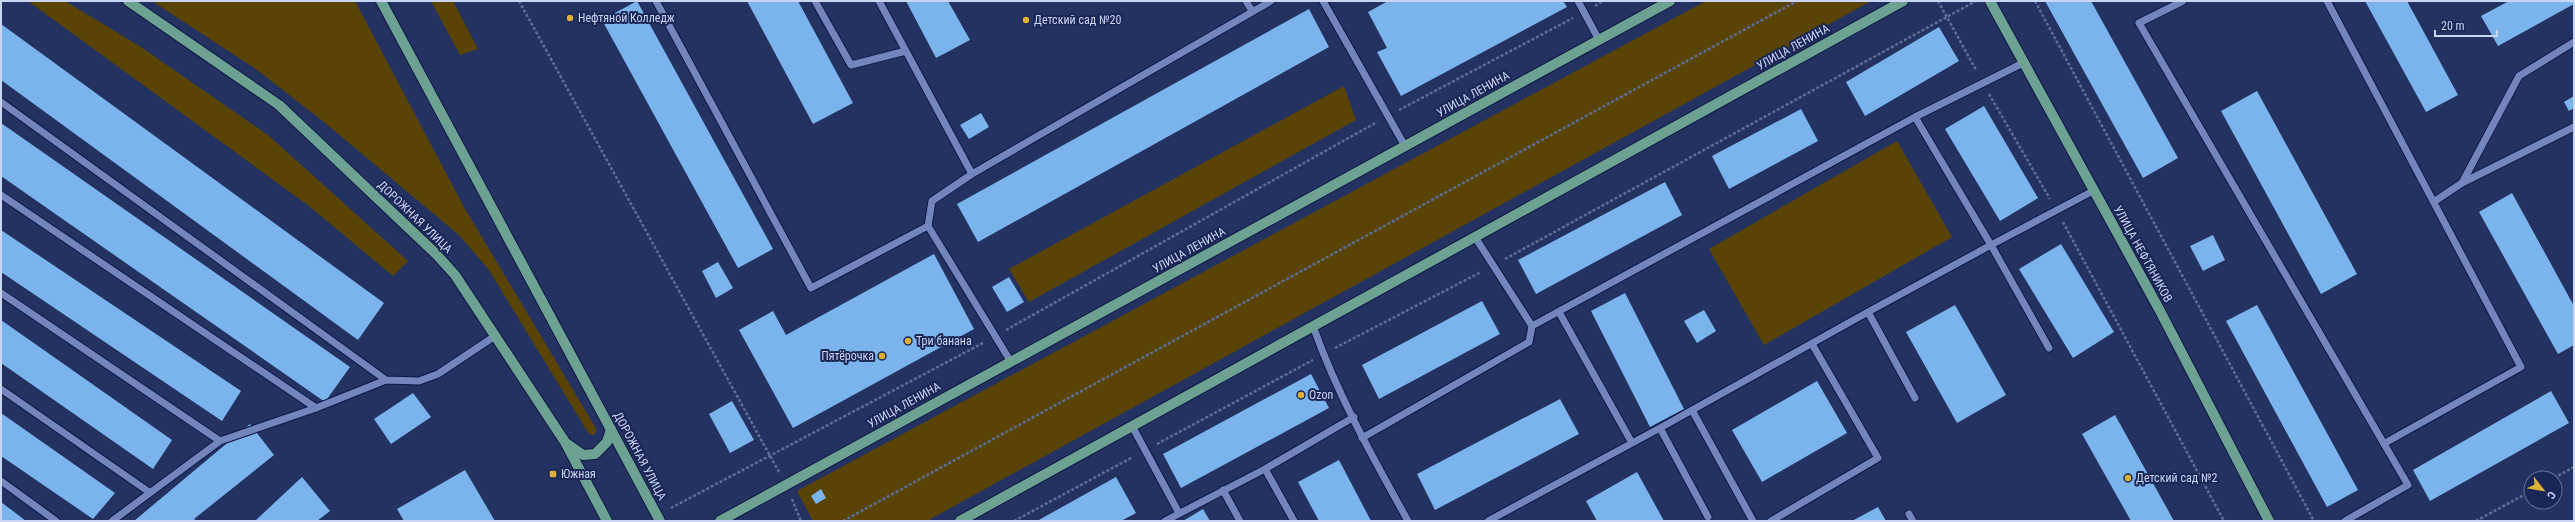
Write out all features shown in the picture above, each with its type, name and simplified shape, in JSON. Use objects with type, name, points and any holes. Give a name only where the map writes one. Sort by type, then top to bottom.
[{"type":"main road","name":"ДОРОЖНАЯ УЛИЦА","points":[[128,1],[279,105],[436,254],[455,275],[565,442],[607,521]]},
{"type":"main road","name":"ДОРОЖНАЯ УЛИЦА","points":[[381,1],[659,518]]},
{"type":"main road","name":"УЛИЦА ЛЕНИНА","points":[[726,520],[786,485],[1670,1]]},
{"type":"main road","name":"УЛИЦА ЛЕНИНА","points":[[960,521],[1903,1]]},
{"type":"main road","name":"УЛИЦА НЕФТЯНИКОВ","points":[[1990,1],[2159,310],[2269,521]]},
{"type":"main road","points":[[565,442],[582,455],[595,454],[607,442],[611,429]]},
{"type":"lane","points":[[656,1],[811,288],[928,226]]},
{"type":"lane","points":[[815,1],[851,65],[906,51]]},
{"type":"lane","points":[[879,1],[972,174]]},
{"type":"lane","points":[[1246,1],[1252,11]]},
{"type":"lane","points":[[1011,362],[928,226],[932,201],[972,174],[1271,1]]},
{"type":"lane","points":[[1323,1],[1405,146]]},
{"type":"lane","points":[[1578,1],[1599,40]]},
{"type":"lane","points":[[2182,1],[2139,23],[2408,485],[2345,521]]},
{"type":"lane","points":[[2327,1],[2435,201],[2522,367],[2385,444]]},
{"type":"lane","points":[[2462,183],[2519,76],[2574,42]]},
{"type":"lane","points":[[1532,326],[1915,117],[2024,62]]},
{"type":"lane","points":[[1,102],[386,380]]},
{"type":"lane","points":[[1915,117],[1991,245],[2049,348]]},
{"type":"lane","points":[[2435,201],[2462,183],[2574,127]]},
{"type":"lane","points":[[1490,520],[1660,428],[1868,312],[1991,245],[2057,212],[2093,191]]},
{"type":"lane","points":[[1,195],[316,408]]},
{"type":"lane","points":[[1362,438],[1529,342],[1532,326],[1475,237]]},
{"type":"lane","points":[[1,293],[220,441]]},
{"type":"lane","points":[[1559,312],[1632,443]]},
{"type":"lane","points":[[1868,312],[1915,398]]},
{"type":"lane","points":[[1313,326],[1323,354],[1354,417],[1362,438],[1408,521]]},
{"type":"lane","points":[[112,521],[149,492],[220,441],[316,408],[386,380],[419,381],[438,374],[495,336]]},
{"type":"lane","points":[[1771,521],[1878,458],[1812,344]]},
{"type":"lane","points":[[1,388],[149,492]]},
{"type":"lane","points":[[1692,410],[1753,521]]},
{"type":"lane","points":[[1165,521],[1265,469],[1354,417]]},
{"type":"lane","points":[[1132,426],[1179,513]]},
{"type":"lane","points":[[1660,428],[1708,516]]},
{"type":"lane","points":[[1265,469],[1294,521]]},
{"type":"lane","points":[[1,481],[56,521]]},
{"type":"lane","points":[[1223,490],[1240,521]]},
{"type":"path","points":[[519,1],[786,485],[801,521]]},
{"type":"path","points":[[659,518],[996,336],[1389,116],[1603,1]]},
{"type":"path","points":[[843,521],[1796,1]]},
{"type":"path","points":[[1938,1],[2057,212],[2224,521]]},
{"type":"path","points":[[2035,1],[2314,521]]},
{"type":"path","points":[[2563,473],[2574,467]]},
{"type":"path","points":[[2476,521],[2523,495]]},
{"type":"shaded area","points":[[28,1],[65,1],[141,47],[268,135],[408,261],[393,276],[309,206]]},
{"type":"shaded area","points":[[152,1],[355,1],[464,207],[597,430],[594,435],[589,434],[489,270],[459,235],[324,122],[257,70]]},
{"type":"shaded area","points":[[431,1],[453,1],[478,49],[460,55]]},
{"type":"shaded area","points":[[1706,1],[1871,1],[927,521],[813,521],[797,491]]},
{"type":"shaded area","points":[[1344,86],[1356,120],[1029,302],[1009,269]]},
{"type":"shaded area","points":[[1897,141],[1952,237],[1764,345],[1709,249]]},
{"type":"building","points":[[637,1],[773,249],[738,268],[602,20]]},
{"type":"building","points":[[747,1],[798,1],[853,103],[813,124]]},
{"type":"building","points":[[906,1],[948,1],[970,40],[936,58]]},
{"type":"building","points":[[1388,1],[1563,1],[1567,7],[1401,96],[1377,52],[1387,48],[1368,12]]},
{"type":"building","points":[[2045,1],[2091,1],[2178,158],[2143,178]]},
{"type":"building","points":[[2365,1],[2407,1],[2458,95],[2426,112]]},
{"type":"building","points":[[2509,1],[2574,1],[2574,4],[2498,46],[2481,16]]},
{"type":"building","points":[[1309,9],[1329,47],[978,242],[957,204]]},
{"type":"building","points":[[1,24],[384,303],[358,340],[1,80]]},
{"type":"building","points":[[1939,27],[1959,61],[1865,116],[1846,82]]},
{"type":"building","points":[[2257,91],[2357,274],[2321,294],[2221,111]]},
{"type":"building","points":[[2574,96],[2574,108],[2569,111],[2564,102]]},
{"type":"building","points":[[1984,106],[2038,198],[2000,221],[1945,129]]},
{"type":"building","points":[[1801,109],[1818,141],[1729,189],[1712,156]]},
{"type":"building","points":[[981,113],[989,127],[969,139],[960,125]]},
{"type":"building","points":[[1,123],[350,367],[325,402],[1,176]]},
{"type":"building","points":[[1665,182],[1682,215],[1536,294],[1518,260]]},
{"type":"building","points":[[2512,193],[2574,306],[2574,345],[2558,354],[2479,212]]},
{"type":"building","points":[[1,230],[241,391],[222,421],[1,272]]},
{"type":"building","points":[[2213,235],[2225,260],[2203,271],[2190,246]]},
{"type":"building","points":[[2061,244],[2114,332],[2073,358],[2019,269]]},
{"type":"building","points":[[934,254],[974,329],[793,428],[739,330],[773,311],[786,335]]},
{"type":"building","points":[[718,262],[733,288],[716,298],[702,271]]},
{"type":"building","points":[[1009,277],[1024,302],[1007,312],[992,287]]},
{"type":"building","points":[[1625,293],[1684,409],[1650,427],[1591,311]]},
{"type":"building","points":[[1482,301],[1500,334],[1379,399],[1362,365]]},
{"type":"building","points":[[1955,305],[2006,395],[1957,423],[1906,332]]},
{"type":"building","points":[[2257,305],[2358,490],[2327,507],[2226,321]]},
{"type":"building","points":[[1704,310],[1716,331],[1697,343],[1684,321]]},
{"type":"building","points":[[1,320],[172,440],[153,469],[1,363]]},
{"type":"building","points":[[1311,374],[1329,408],[1181,488],[1163,454]]},
{"type":"building","points":[[1817,381],[1847,433],[1762,482],[1732,430]]},
{"type":"building","points":[[2551,391],[2569,423],[2430,501],[2413,470]]},
{"type":"building","points":[[413,393],[431,417],[391,444],[374,419]]},
{"type":"building","points":[[1560,399],[1579,434],[1435,510],[1417,474]]},
{"type":"building","points":[[732,401],[754,440],[730,453],[709,414]]},
{"type":"building","points":[[1,413],[115,493],[93,519],[1,456]]},
{"type":"building","name":"Детский сад №2","points":[[2115,415],[2174,521],[2131,521],[2082,434]]},
{"type":"building","points":[[250,424],[274,455],[194,519],[197,521],[134,521]]},
{"type":"building","points":[[1339,460],[1371,521],[1319,521],[1298,482]]},
{"type":"building","points":[[465,470],[495,521],[404,521],[397,509]]},
{"type":"building","points":[[1637,472],[1664,521],[1597,521],[1586,501]]},
{"type":"building","points":[[302,477],[330,511],[317,521],[255,521]]},
{"type":"building","points":[[1116,477],[1136,513],[1121,521],[1037,521]]},
{"type":"building","points":[[821,489],[826,498],[816,504],[811,496]]},
{"type":"building","points":[[1,502],[26,521],[1,521]]},
{"type":"building","points":[[1878,507],[1886,521],[1852,521]]},
{"type":"building","points":[[1203,509],[1210,521],[1183,521]]},
{"type":"place","name":"Нефтяной Колледж","points":[[570,18]]},
{"type":"place","name":"Детский сад №20","points":[[1026,20]]},
{"type":"place","name":"Три банана","points":[[908,341]]},
{"type":"place","name":"Пятёрочка","points":[[882,356]]},
{"type":"place","name":"Ozon","points":[[1301,395]]},
{"type":"place","name":"Южная","points":[[553,474]]},
{"type":"place","name":"Детский сад №2","points":[[2128,478]]}]
